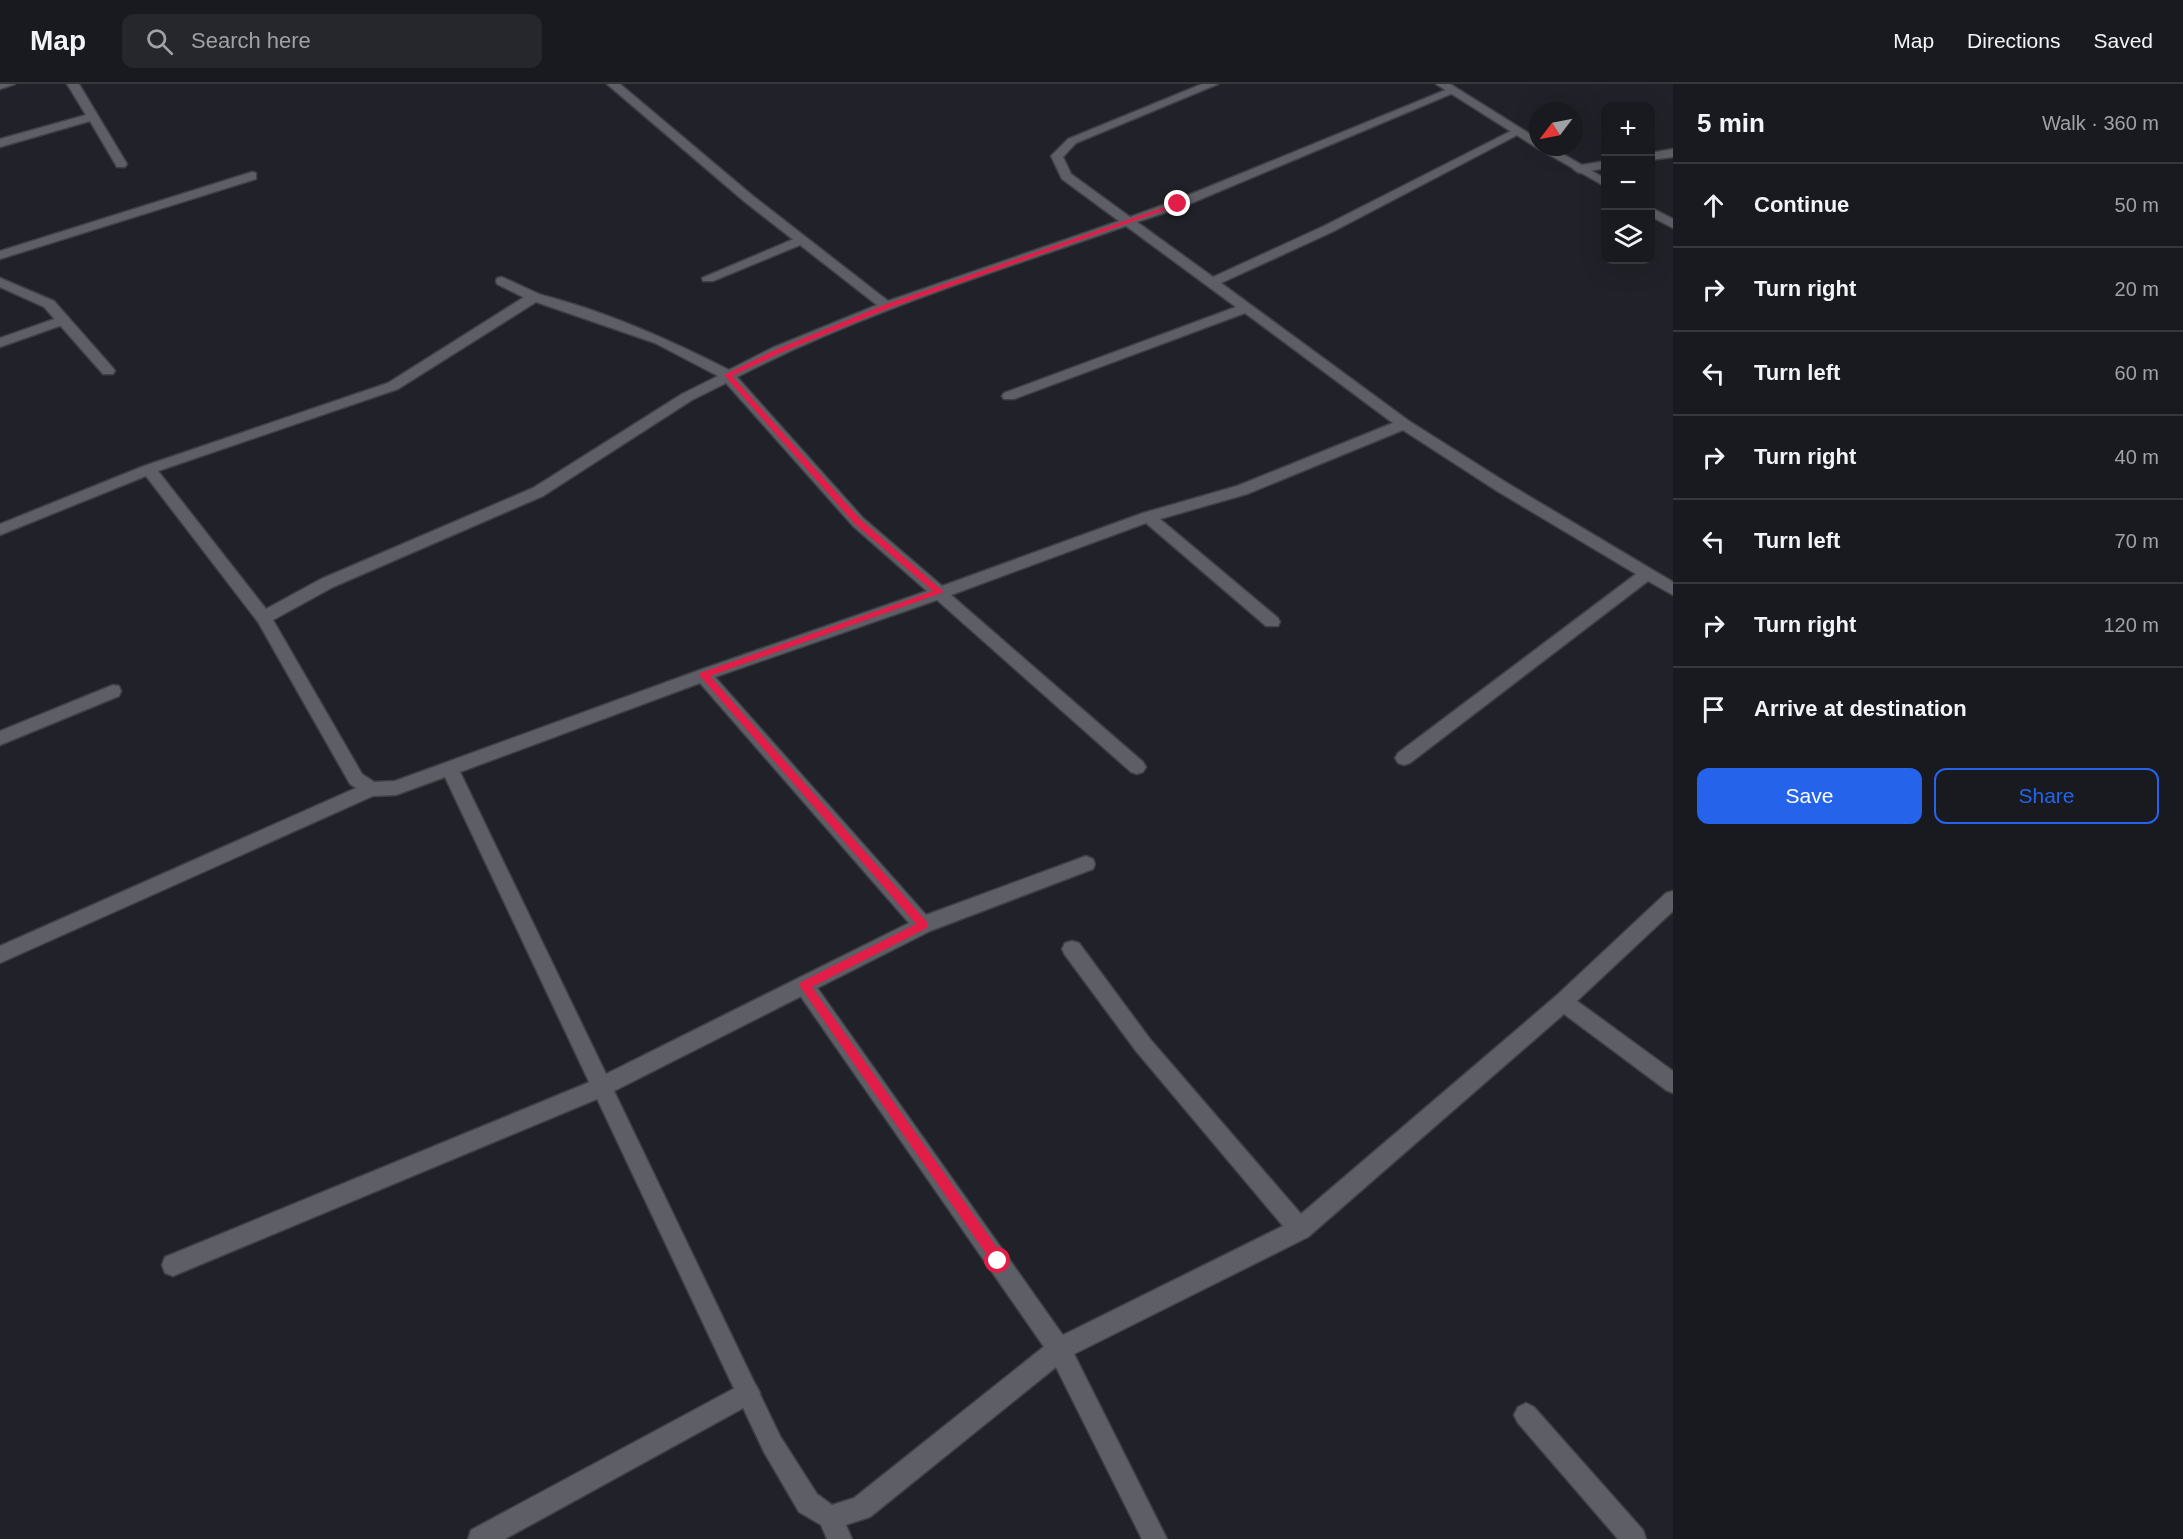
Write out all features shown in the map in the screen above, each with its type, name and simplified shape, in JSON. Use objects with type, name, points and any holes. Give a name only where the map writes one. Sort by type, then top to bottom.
[{"type":"street","points":[[0,86],[9,84]]},
{"type":"street","points":[[73,84],[121,164]]},
{"type":"street","points":[[613,84],[801,240],[886,306]]},
{"type":"street","points":[[1212,84],[1072,141],[1057,156],[1066,176],[1404,424],[1502,487],[1673,588]]},
{"type":"street","points":[[264,618],[327,583],[538,492],[687,397],[777,351],[886,306],[1178,204],[1447,87],[1529,139]]},
{"type":"street","points":[[0,143],[93,117]]},
{"type":"street","points":[[1211,283],[1328,229],[1517,132]]},
{"type":"street","points":[[1655,156],[1673,153]]},
{"type":"street","points":[[1558,156],[1601,182]]},
{"type":"street","points":[[1579,169],[1601,165]]},
{"type":"street","points":[[0,255],[252,176]]},
{"type":"street","points":[[1655,214],[1673,224]]},
{"type":"street","points":[[708,278],[801,240]]},
{"type":"street","points":[[502,281],[534,297],[581,310],[660,340],[727,375],[858,522],[1137,767]]},
{"type":"street","points":[[0,282],[49,304],[108,371]]},
{"type":"street","points":[[0,530],[149,469],[393,386],[534,297]]},
{"type":"street","points":[[1010,396],[1247,308]]},
{"type":"street","points":[[0,343],[63,320]]},
{"type":"street","points":[[0,954],[371,789],[396,788],[703,675],[1148,517],[1242,490],[1404,424]]},
{"type":"street","points":[[149,469],[264,618],[356,779],[371,789]]},
{"type":"street","points":[[1148,517],[1272,622]]},
{"type":"street","points":[[1404,758],[1648,573]]},
{"type":"street","points":[[703,675],[923,925]]},
{"type":"street","points":[[0,738],[113,692]]},
{"type":"street","points":[[450,769],[771,1444],[808,1503],[835,1529],[1059,1349],[1300,1229],[1563,1002],[1673,899]]},
{"type":"street","points":[[173,1265],[602,1087],[923,925],[1086,864]]},
{"type":"street","points":[[1072,949],[1143,1045],[1300,1229]]},
{"type":"street","points":[[804,985],[1059,1349],[1155,1539]]},
{"type":"street","points":[[1563,1002],[1673,1083]]},
{"type":"street","points":[[480,1539],[748,1393]]},
{"type":"street","points":[[1526,1415],[1634,1539]]},
{"type":"route","points":[[998,1261],[804,985],[923,925],[703,675],[940,592],[858,522],[727,375],[777,351],[886,306],[1178,204]]}]
